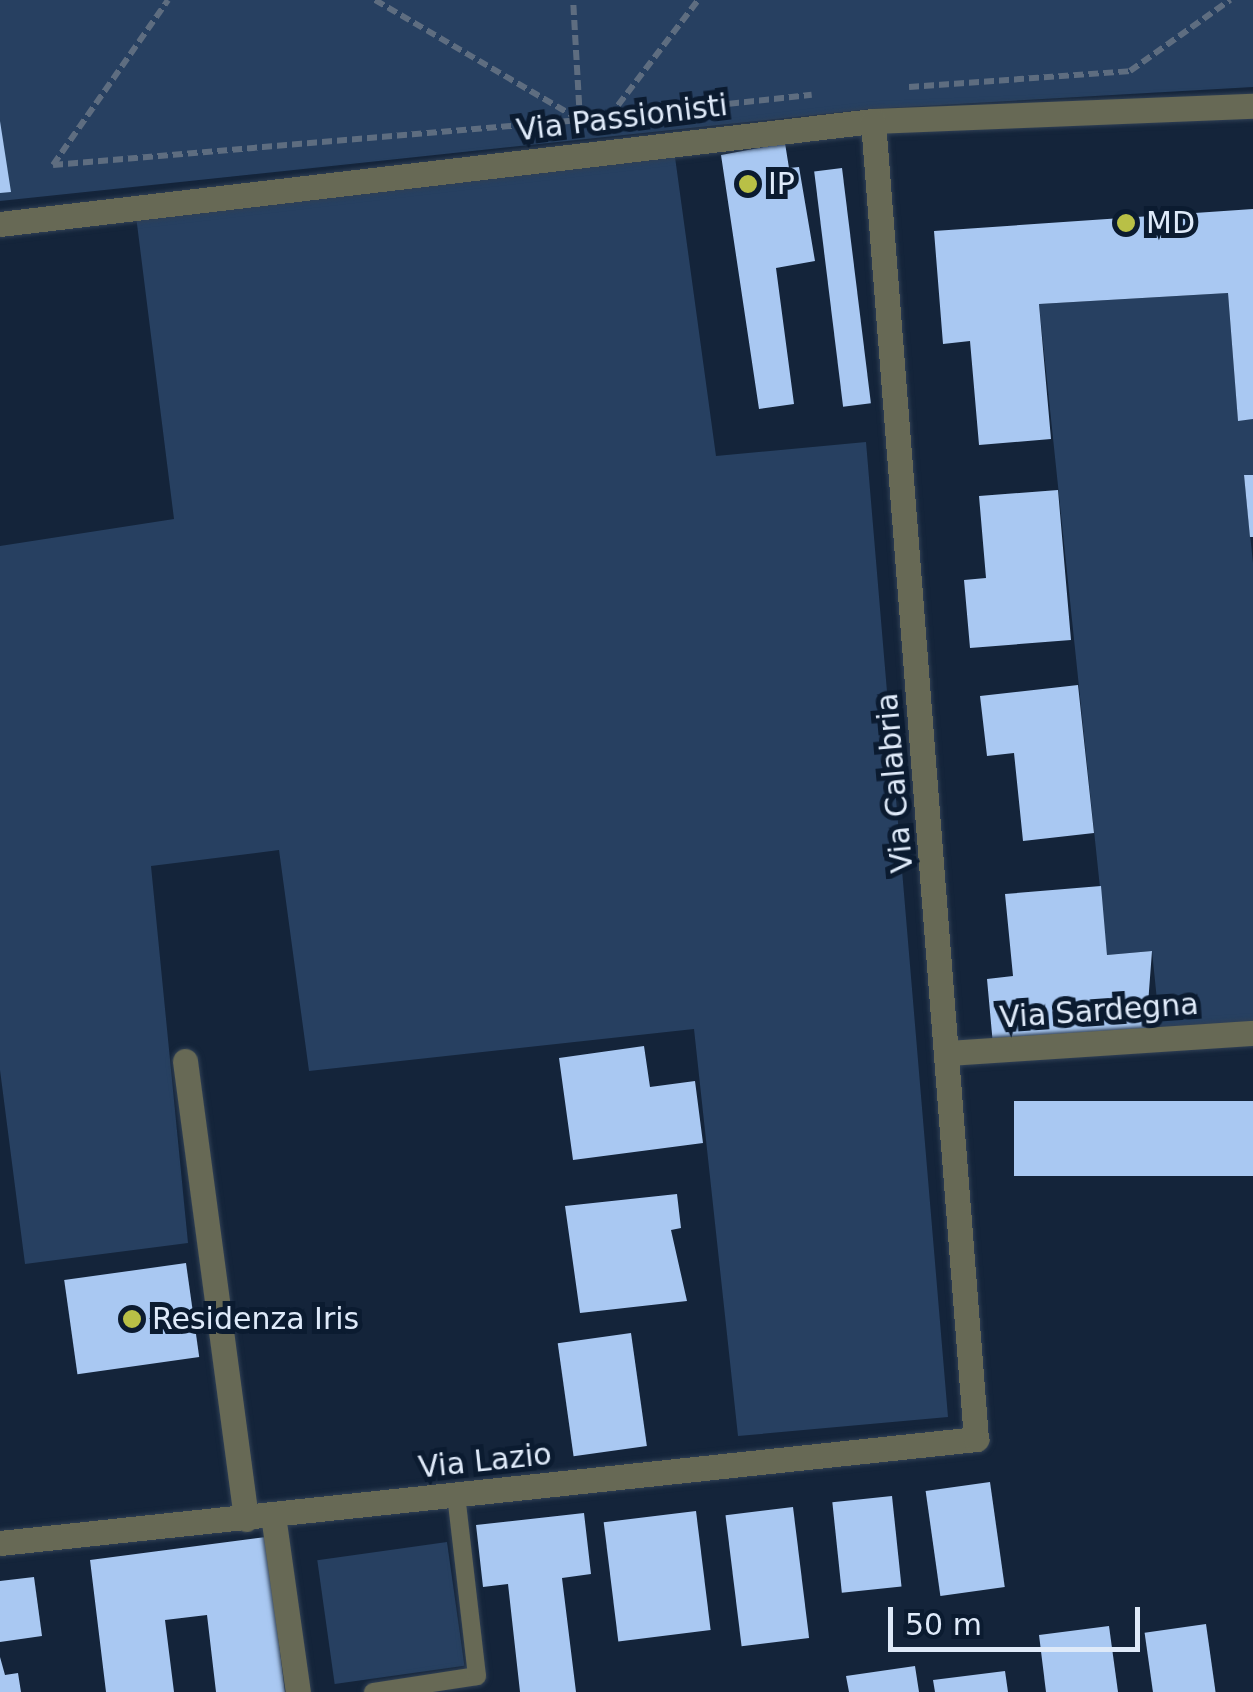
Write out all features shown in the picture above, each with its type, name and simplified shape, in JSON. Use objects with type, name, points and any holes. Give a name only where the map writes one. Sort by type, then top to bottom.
[{"type":"street","name":"Via Passionisti","points":[[0,224],[873,122],[1253,106]]},
{"type":"street","name":"Via Calabria","points":[[873,122],[949,1052],[976,1439]]},
{"type":"street","name":"Via Sardegna","points":[[949,1052],[1253,1033]]},
{"type":"street","points":[[185,1061],[246,1519]]},
{"type":"street","name":"Via Lazio","points":[[0,1543],[976,1439]]},
{"type":"street","points":[[273,1515],[298,1692]]},
{"type":"lane","points":[[373,1692],[476,1676],[456,1495]]},
{"type":"path","points":[[168,0],[53,165],[580,120],[822,94]]},
{"type":"path","points":[[376,0],[580,120]]},
{"type":"path","points":[[573,0],[580,120]]},
{"type":"path","points":[[608,116],[698,0]]},
{"type":"path","points":[[900,88],[1130,71],[1230,0]]},
{"type":"shaded area","points":[[0,0],[1253,0],[1253,87],[870,109],[0,201]]},
{"type":"shaded area","points":[[675,157],[716,456],[866,442],[948,1417],[738,1436],[694,1029],[309,1071],[279,850],[151,866],[188,1243],[25,1264],[0,1070],[0,546],[174,519],[136,216]]},
{"type":"shaded area","points":[[1228,293],[1238,420],[1253,419],[1253,475],[1244,476],[1253,563],[1253,1031],[1161,1040],[1152,951],[1107,955],[1039,304]]},
{"type":"shaded area","points":[[447,1542],[464,1666],[335,1684],[317,1560]]},
{"type":"building","points":[[0,121],[11,192],[0,193]]},
{"type":"building","points":[[785,143],[789,168],[799,167],[815,261],[776,268],[794,404],[759,409],[721,155]]},
{"type":"building","points":[[842,168],[871,403],[843,407],[814,171]]},
{"type":"building","points":[[1253,209],[1253,419],[1238,421],[1228,293],[1039,304],[1051,439],[979,445],[970,341],[943,344],[934,231]]},
{"type":"building","points":[[1244,475],[1253,475],[1253,537],[1250,537]]},
{"type":"building","points":[[1058,490],[1071,640],[970,648],[964,580],[986,578],[979,496]]},
{"type":"building","points":[[1078,685],[1094,833],[1023,841],[1014,753],[987,756],[980,696]]},
{"type":"building","points":[[1101,886],[1107,955],[1152,951],[1146,1031],[993,1045],[987,979],[1013,976],[1005,894]]},
{"type":"building","points":[[644,1046],[650,1087],[695,1081],[703,1143],[573,1160],[559,1058]]},
{"type":"building","points":[[1014,1101],[1253,1101],[1253,1176],[1014,1176]]},
{"type":"building","points":[[677,1194],[681,1228],[671,1230],[687,1301],[580,1313],[565,1206]]},
{"type":"building","name":"Residenza Iris","points":[[186,1263],[199,1357],[77,1374],[64,1280]]},
{"type":"building","points":[[631,1333],[647,1446],[574,1456],[558,1343]]},
{"type":"building","points":[[990,1482],[1005,1587],[940,1596],[926,1491]]},
{"type":"building","points":[[892,1496],[902,1587],[842,1593],[832,1502]]},
{"type":"building","points":[[793,1507],[809,1638],[742,1646],[726,1515]]},
{"type":"building","points":[[696,1511],[711,1630],[618,1641],[604,1522]]},
{"type":"building","points":[[584,1513],[591,1574],[562,1578],[576,1692],[520,1692],[508,1584],[483,1587],[476,1525]]},
{"type":"building","points":[[266,1537],[285,1692],[216,1692],[207,1615],[165,1620],[174,1692],[106,1692],[90,1560]]},
{"type":"building","points":[[34,1577],[42,1636],[0,1642],[0,1581]]},
{"type":"building","points":[[1206,1624],[1216,1692],[1153,1692],[1145,1633]]},
{"type":"building","points":[[1109,1626],[1118,1692],[1046,1692],[1039,1635]]},
{"type":"building","points":[[0,1657],[5,1675],[18,1673],[21,1692],[0,1692]]},
{"type":"building","points":[[915,1666],[919,1692],[849,1692],[846,1676]]},
{"type":"building","points":[[1005,1671],[1008,1692],[935,1692],[933,1680]]},
{"type":"place","name":"IP","points":[[748,184]]},
{"type":"place","name":"MD","points":[[1126,223]]},
{"type":"place","name":"Residenza Iris","points":[[132,1319]]}]
